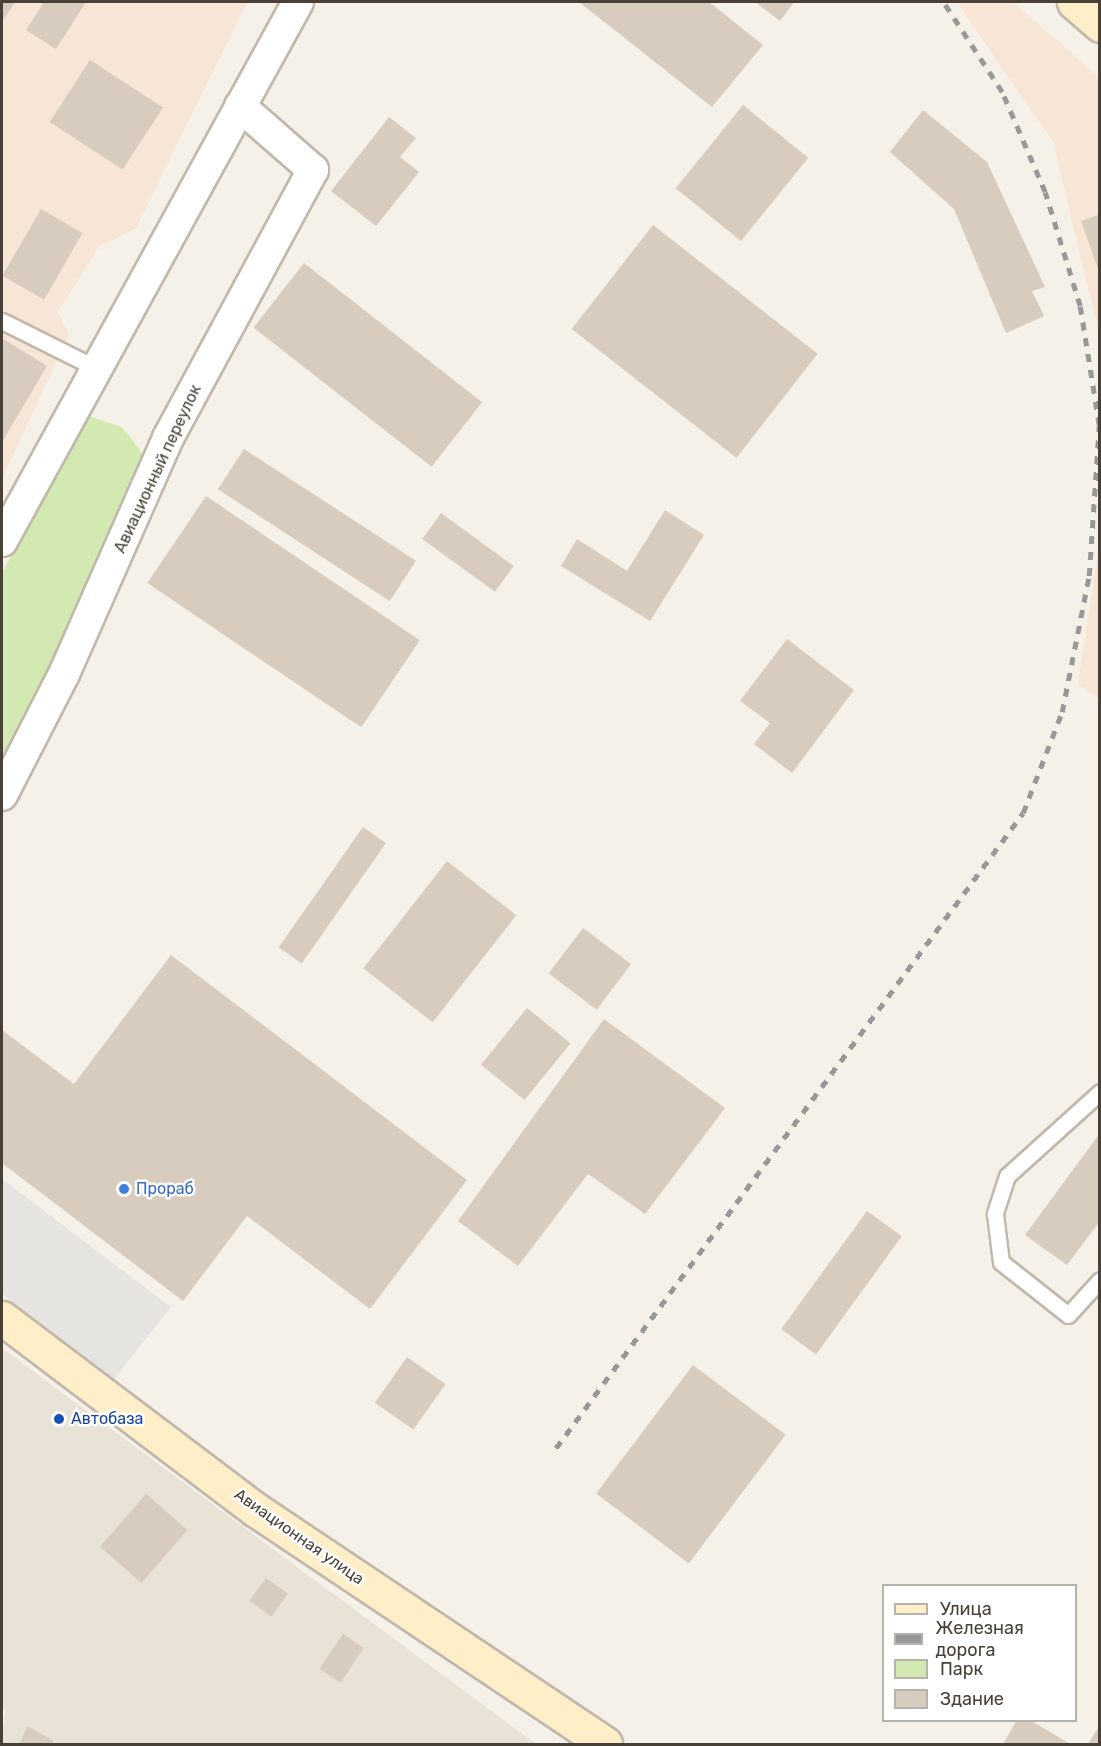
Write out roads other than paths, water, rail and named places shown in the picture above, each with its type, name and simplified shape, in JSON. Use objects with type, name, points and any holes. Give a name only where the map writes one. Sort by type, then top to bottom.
[{"type":"main road","points":[[1074,2],[1100,25]]},
{"type":"main road","name":"Авиационная улица","points":[[2,1318],[256,1510],[605,1744]]},
{"type":"street","points":[[2,542],[298,2]]},
{"type":"street","name":"Авиационный переулок","points":[[2,795],[63,674],[168,438],[313,170],[240,106]]},
{"type":"lane","points":[[2,321],[96,368]]},
{"type":"lane","points":[[1100,1092],[1007,1176],[995,1214],[1001,1262],[1068,1315],[1100,1280]]},
{"type":"railway","points":[[556,1448],[1023,813],[1062,712],[1089,576],[1099,425],[1080,306],[1045,192],[1002,92],[943,2]]},
{"type":"place","name":"Прораб","points":[[124,1189]]},
{"type":"place","name":"Автобаза","points":[[59,1419]]}]
